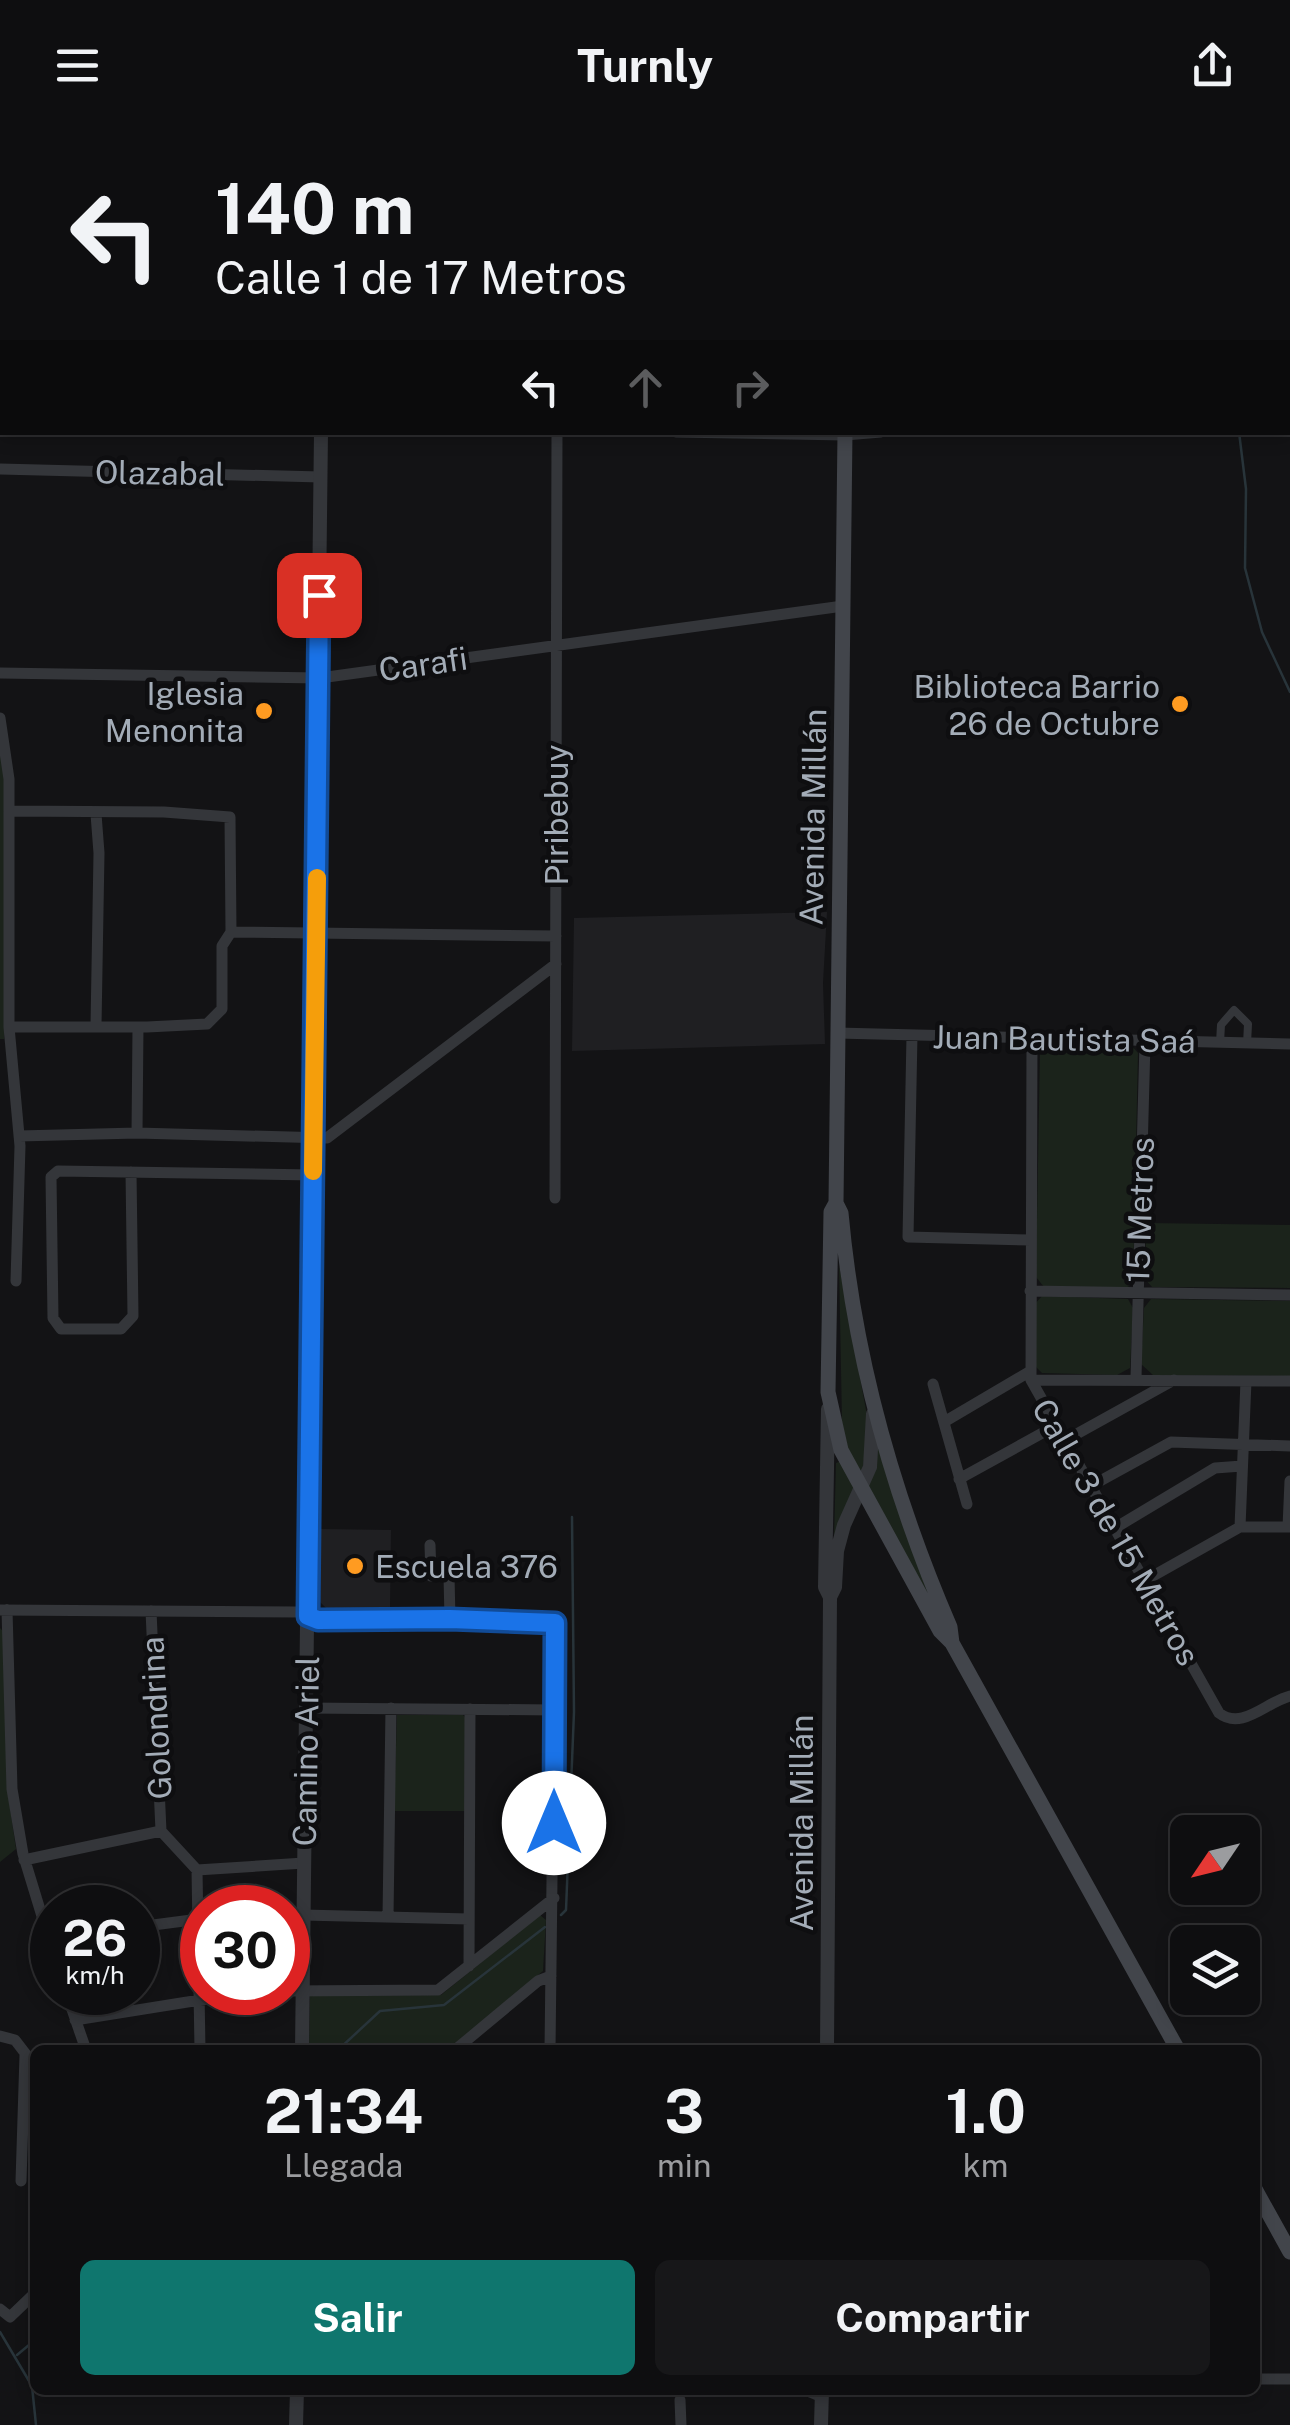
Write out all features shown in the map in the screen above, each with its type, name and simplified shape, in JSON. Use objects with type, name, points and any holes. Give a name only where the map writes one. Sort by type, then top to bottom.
[{"type":"main road","name":"Avenida Millán","points":[[845,435],[836,1203],[841,1213],[850,1294],[873,1402]]},
{"type":"main road","name":"Avenida Millán","points":[[828,1392],[831,1212],[836,1203]]},
{"type":"main road","points":[[828,1392],[841,1450],[861,1490],[940,1630],[952,1643],[1175,2045]]},
{"type":"main road","points":[[873,1402],[904,1511],[950,1627],[952,1643]]},
{"type":"main road","points":[[1260,2198],[1290,2252]]},
{"type":"street","name":"Camino Ariel","points":[[304,1885],[321,435]]},
{"type":"street","name":"Piribebuy","points":[[555,1198],[556,435]]},
{"type":"street","name":"Olazabal","points":[[0,469],[321,476]]},
{"type":"street","name":"Carafi","points":[[0,673],[320,678],[843,606]]},
{"type":"street","points":[[0,718],[9,779],[8,1027],[19,1136],[16,1281]]},
{"type":"street","points":[[8,1027],[201,1026],[214,1020],[222,1009],[222,946],[231,932],[230,817],[164,812],[9,812]]},
{"type":"street","points":[[96,814],[96,1026]]},
{"type":"street","points":[[231,932],[556,936]]},
{"type":"street","points":[[19,1136],[137,1133],[327,1138],[556,964]]},
{"type":"street","points":[[1220,1043],[1221,1025],[1234,1010],[1248,1024],[1247,1044]]},
{"type":"street","points":[[137,1133],[138,1027]]},
{"type":"street","name":"Juan Bautista Saá","points":[[837,1033],[1290,1044]]},
{"type":"street","points":[[912,1036],[908,1237],[1030,1240]]},
{"type":"street","name":"Calle 3 de 15 Metros","points":[[1032,1038],[1030,1376],[1224,1718],[1239,1721],[1275,1700],[1290,1696]]},
{"type":"street","name":"15 Metros","points":[[1136,1378],[1144,1042]]},
{"type":"street","points":[[131,1172],[133,1316],[120,1329],[61,1330],[53,1318],[52,1177],[58,1171],[131,1172],[313,1175]]},
{"type":"street","points":[[1030,1290],[1290,1295]]},
{"type":"street","points":[[944,1422],[1030,1376],[1290,1381]]},
{"type":"street","points":[[1064,1441],[1175,1380]]},
{"type":"street","points":[[1240,1527],[1246,1381]]},
{"type":"street","points":[[934,1384],[966,1504]]},
{"type":"street","name":"Avenida Millán","points":[[828,1392],[825,1587],[830,1597]]},
{"type":"street","name":"Avenida Millán","points":[[826,2045],[830,1597],[844,1525],[872,1456],[873,1402]]},
{"type":"street","points":[[960,1479],[1055,1426]]},
{"type":"street","points":[[1091,1486],[1171,1442],[1290,1446]]},
{"type":"street","points":[[1114,1528],[1216,1468],[1242,1466]]},
{"type":"street","points":[[1144,1581],[1240,1527],[1289,1527],[1290,1482]]},
{"type":"street","points":[[430,1544],[431,1576],[449,1576],[450,1619]]},
{"type":"street","points":[[33,1885],[24,1860],[12,1789],[3,1610],[298,1612],[318,1620],[555,1623],[550,2045]]},
{"type":"street","name":"Golondrina","points":[[151,1611],[161,1831],[197,1870]]},
{"type":"street","points":[[306,1708],[555,1710]]},
{"type":"street","points":[[388,1917],[391,1708]]},
{"type":"street","points":[[469,1966],[470,1709]]},
{"type":"street","points":[[24,1860],[161,1831]]},
{"type":"street","points":[[197,1885],[197,1870],[304,1863]]},
{"type":"street","points":[[310,1991],[438,1990],[554,1898]]},
{"type":"street","points":[[310,1916],[468,1919]]},
{"type":"street","points":[[461,2045],[538,1981],[551,1976]]},
{"type":"street","points":[[75,2020],[180,2003]]},
{"type":"street","points":[[73,2015],[84,2045]]},
{"type":"street","points":[[200,2015],[200,2045]]},
{"type":"street","name":"Camino Ariel","points":[[298,2015],[301,2045]]},
{"type":"street","points":[[0,2036],[14,2040],[30,2060]]},
{"type":"street","points":[[21,2181],[25,2055]]},
{"type":"street","points":[[5,2313],[30,2296]]},
{"type":"street","points":[[1260,2379],[1290,2379]]},
{"type":"street","points":[[296,2425],[297,2395]]},
{"type":"street","points":[[821,2425],[822,2395]]},
{"type":"street","points":[[680,2400],[680,2425]]},
{"type":"shaded area","points":[[0,739],[6,771],[4,1039],[0,1039]]},
{"type":"shaded area","points":[[827,912],[825,1044],[572,1051],[574,918]]},
{"type":"shaded area","points":[[1050,1043],[1132,1046],[1138,1053],[1133,1283],[1125,1289],[1044,1287],[1036,1277],[1040,1050]]},
{"type":"shaded area","points":[[1147,1223],[1290,1225],[1290,1288],[1152,1287],[1144,1278]]},
{"type":"shaded area","points":[[839,1265],[869,1426],[861,1479],[842,1422]]},
{"type":"shaded area","points":[[1042,1296],[1128,1299],[1133,1308],[1130,1368],[1117,1375],[1042,1373],[1034,1365],[1034,1305]]},
{"type":"shaded area","points":[[1151,1299],[1290,1301],[1290,1376],[1153,1375],[1141,1364],[1144,1308]]},
{"type":"shaded area","points":[[878,1439],[942,1621],[867,1488]]},
{"type":"shaded area","points":[[841,1461],[857,1490],[834,1538],[836,1463]]},
{"type":"shaded area","name":"Escuela 376","points":[[321,1529],[391,1530],[390,1608],[326,1608],[320,1602]]},
{"type":"shaded area","points":[[0,1628],[10,1808],[16,1849],[0,1862]]},
{"type":"shaded area","points":[[397,1715],[463,1715],[467,1719],[466,1811],[394,1811]]},
{"type":"shaded area","points":[[540,1915],[546,1920],[543,1971],[453,2045],[309,2045],[310,1996],[441,1995]]},
{"type":"waterway","points":[[1239,435],[1246,489],[1245,568],[1262,632],[1290,692]]},
{"type":"waterway","points":[[561,1915],[566,1910],[574,1712],[572,1517]]},
{"type":"waterway","points":[[343,2045],[380,2011],[444,2005],[545,1927]]},
{"type":"waterway","points":[[0,2332],[30,2383]]},
{"type":"waterway","points":[[17,2355],[30,2344]]},
{"type":"waterway","points":[[33,2395],[36,2425]]},
{"type":"slow traffic","points":[[313,1171],[317,878]]},
{"type":"place","name":"Biblioteca Barrio 26 de Octubre","points":[[1180,704]]},
{"type":"place","name":"Iglesia Menonita","points":[[264,711]]},
{"type":"place","name":"Escuela 376","points":[[355,1566]]},
{"type":"route","points":[[319,595],[308,1616],[318,1620],[555,1623],[554,1823]]}]
